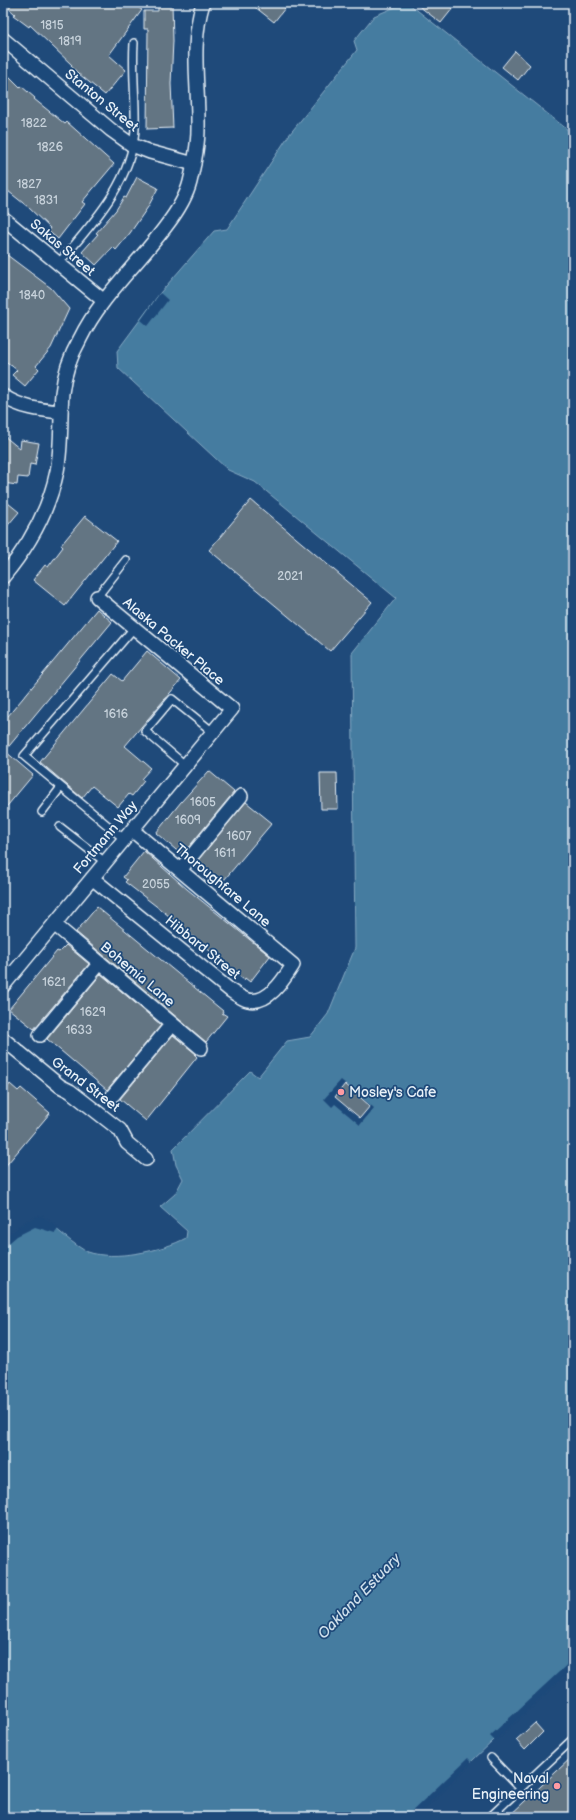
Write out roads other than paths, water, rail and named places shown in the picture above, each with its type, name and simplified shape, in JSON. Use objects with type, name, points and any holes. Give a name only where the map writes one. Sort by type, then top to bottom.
[{"type":"street","points":[[4,576],[27,545],[39,522],[52,491],[57,471],[62,391],[70,362],[79,339],[104,301],[152,245],[178,210],[190,184],[198,129],[195,56],[200,14],[203,3]]},
{"type":"street","name":"Stanton Street","points":[[3,39],[111,130],[132,145],[150,152],[194,164]]},
{"type":"street","name":"Sakas Street","points":[[3,218],[104,301]]},
{"type":"street","points":[[3,396],[13,403],[27,408],[61,412]]},
{"type":"street","name":"Alaska Packer Place","points":[[97,598],[232,709]]},
{"type":"street","name":"Fortmann Way","points":[[3,986],[232,709]]},
{"type":"street","points":[[180,870],[241,796]]},
{"type":"street","name":"Thoroughfare Lane","points":[[128,835],[180,870],[293,965]]},
{"type":"street","name":"Hibbard Street","points":[[92,878],[231,991],[248,1000],[258,1000],[270,993],[283,980],[293,965]]},
{"type":"street","name":"Bohemia Lane","points":[[54,924],[201,1048]]},
{"type":"street","points":[[40,1035],[100,963]]},
{"type":"street","points":[[113,1095],[172,1024]]},
{"type":"street","name":"Grand Street","points":[[3,1039],[60,1086],[70,1091],[120,1130],[127,1143],[146,1159]]},
{"type":"lane","points":[[58,264],[100,214],[120,182],[128,163],[135,129],[132,70],[134,43]]},
{"type":"lane","points":[[97,598],[126,560]]},
{"type":"lane","points":[[128,835],[61,786],[24,756],[134,628]]},
{"type":"lane","points":[[185,765],[145,731],[172,699],[213,732]]},
{"type":"lane","points":[[42,812],[61,786]]},
{"type":"lane","points":[[60,827],[105,862]]},
{"type":"lane","points":[[490,1817],[573,1739]]},
{"type":"lane","points":[[491,1758],[520,1788]]},
{"type":"water","name":"Oakland Estuary","points":[[408,3],[573,134],[573,1665],[413,1817],[3,1817],[3,1239],[42,1217],[83,1250],[98,1255],[124,1255],[151,1251],[176,1243],[186,1238],[187,1231],[160,1207],[175,1194],[183,1179],[176,1165],[173,1149],[250,1071],[258,1077],[287,1041],[310,1037],[328,1014],[355,948],[352,653],[396,598],[255,482],[228,470],[118,368],[117,351],[160,293],[214,231],[227,229],[289,135],[357,50],[354,41],[374,16]]},
{"type":"place","name":"Mosley's Cafe","points":[[341,1092]]},
{"type":"place","name":"Naval Engineering","points":[[557,1786]]}]
